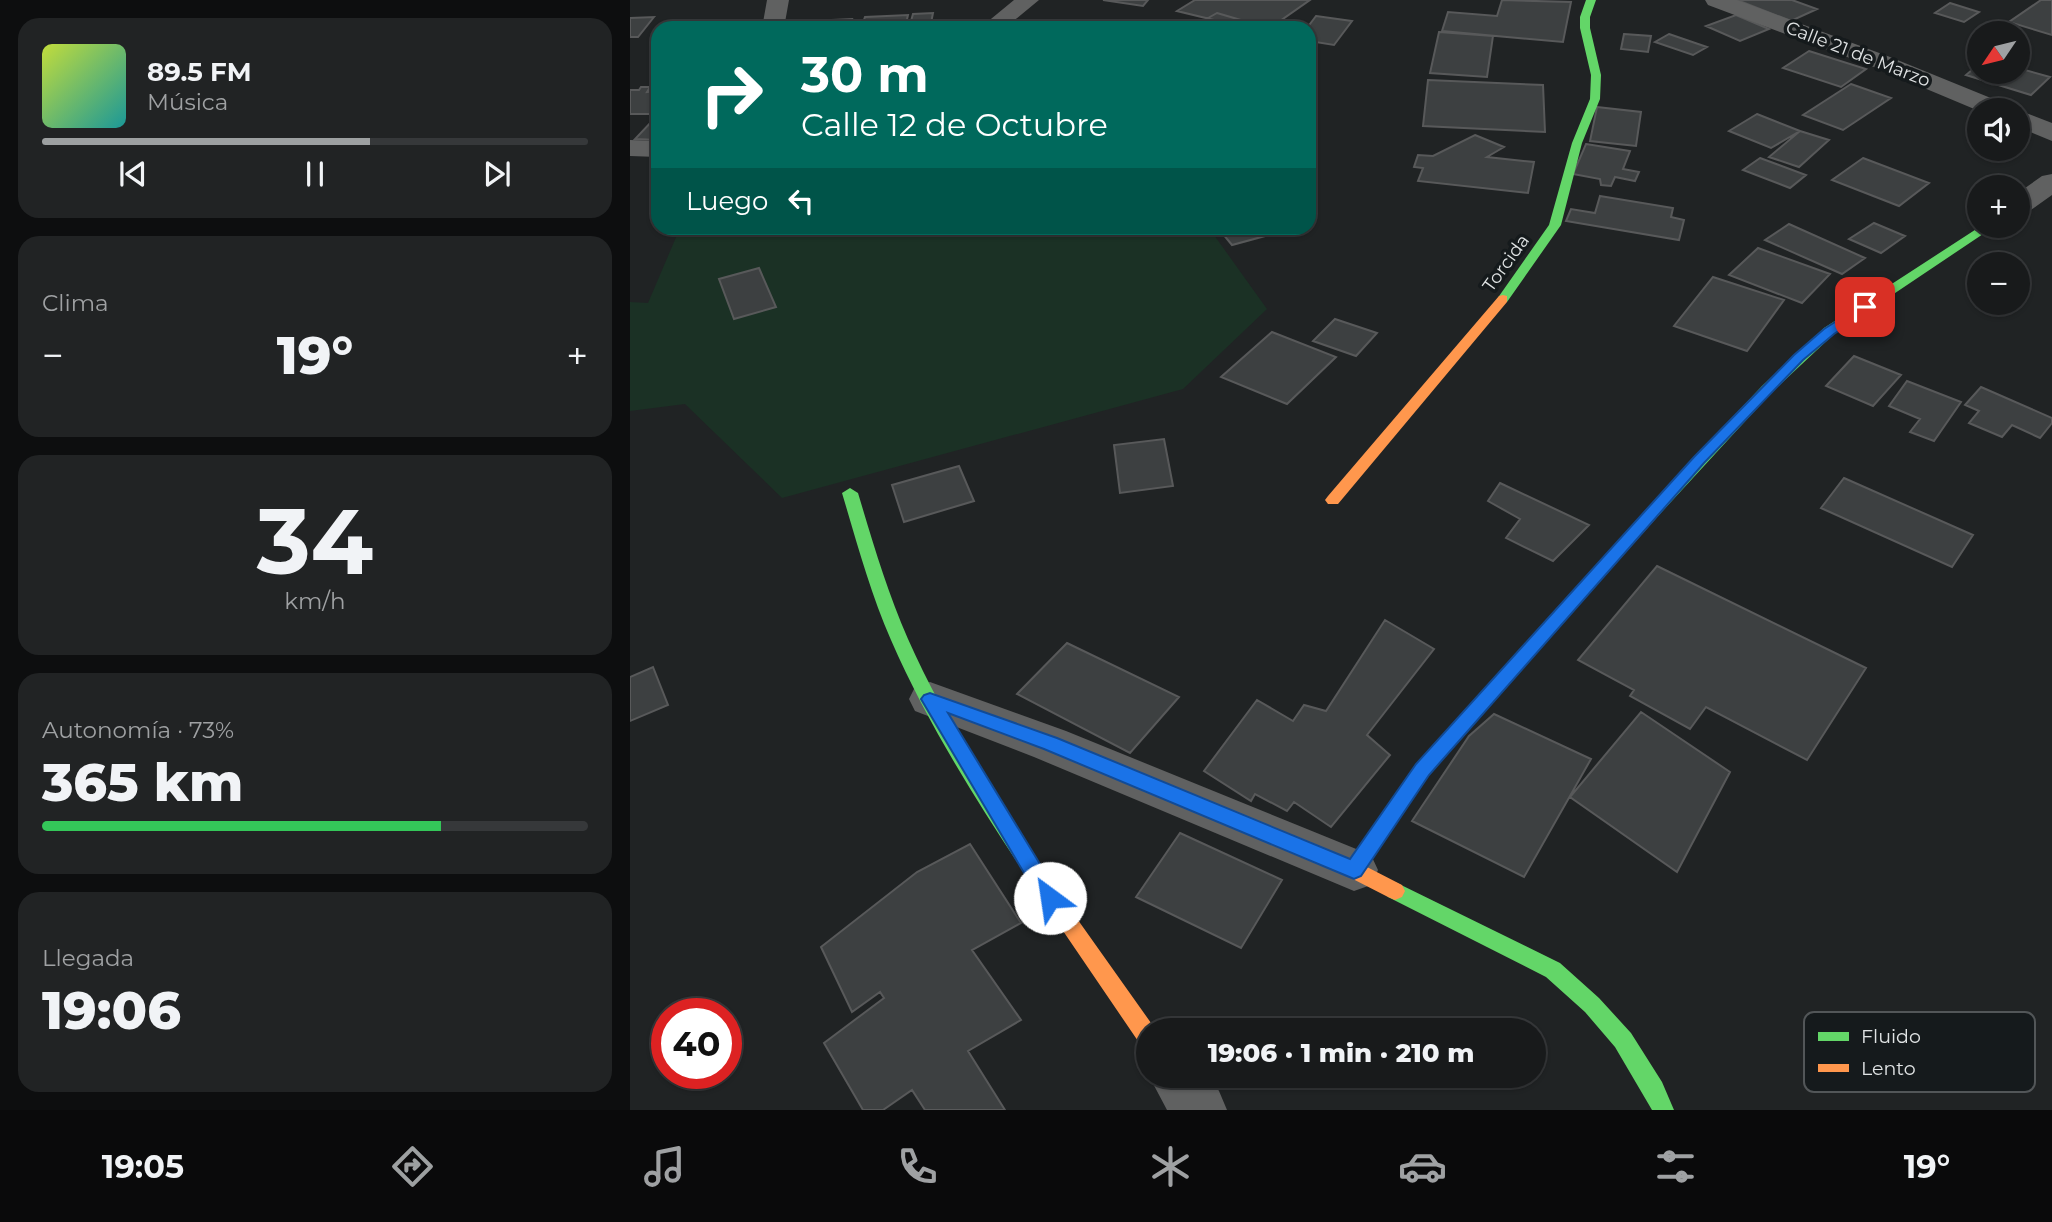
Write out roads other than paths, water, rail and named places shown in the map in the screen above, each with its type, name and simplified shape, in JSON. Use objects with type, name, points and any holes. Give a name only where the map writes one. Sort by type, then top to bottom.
[{"type":"street","points":[[774,21],[778,0]]},
{"type":"street","points":[[1000,21],[1028,0]]},
{"type":"street","name":"Torcida","points":[[1333,500],[1494,312],[1555,225],[1577,142],[1595,99],[1596,75],[1585,28],[1585,17],[1591,0]]},
{"type":"street","name":"Calle 21 de Marzo","points":[[1716,0],[1970,98]]},
{"type":"street","points":[[2030,123],[2052,133]]},
{"type":"street","points":[[630,148],[651,149]]},
{"type":"street","points":[[2030,198],[2052,182]]},
{"type":"street","points":[[1354,870],[1423,769],[1699,460],[1768,389],[1829,331],[1971,238]]},
{"type":"street","points":[[850,493],[887,612],[930,699],[1050,898],[1136,1020]]},
{"type":"street","points":[[930,699],[1050,744],[1354,870],[1553,970],[1592,1005],[1623,1040],[1654,1090],[1663,1110]]},
{"type":"street","points":[[1184,1088],[1200,1110]]}]
